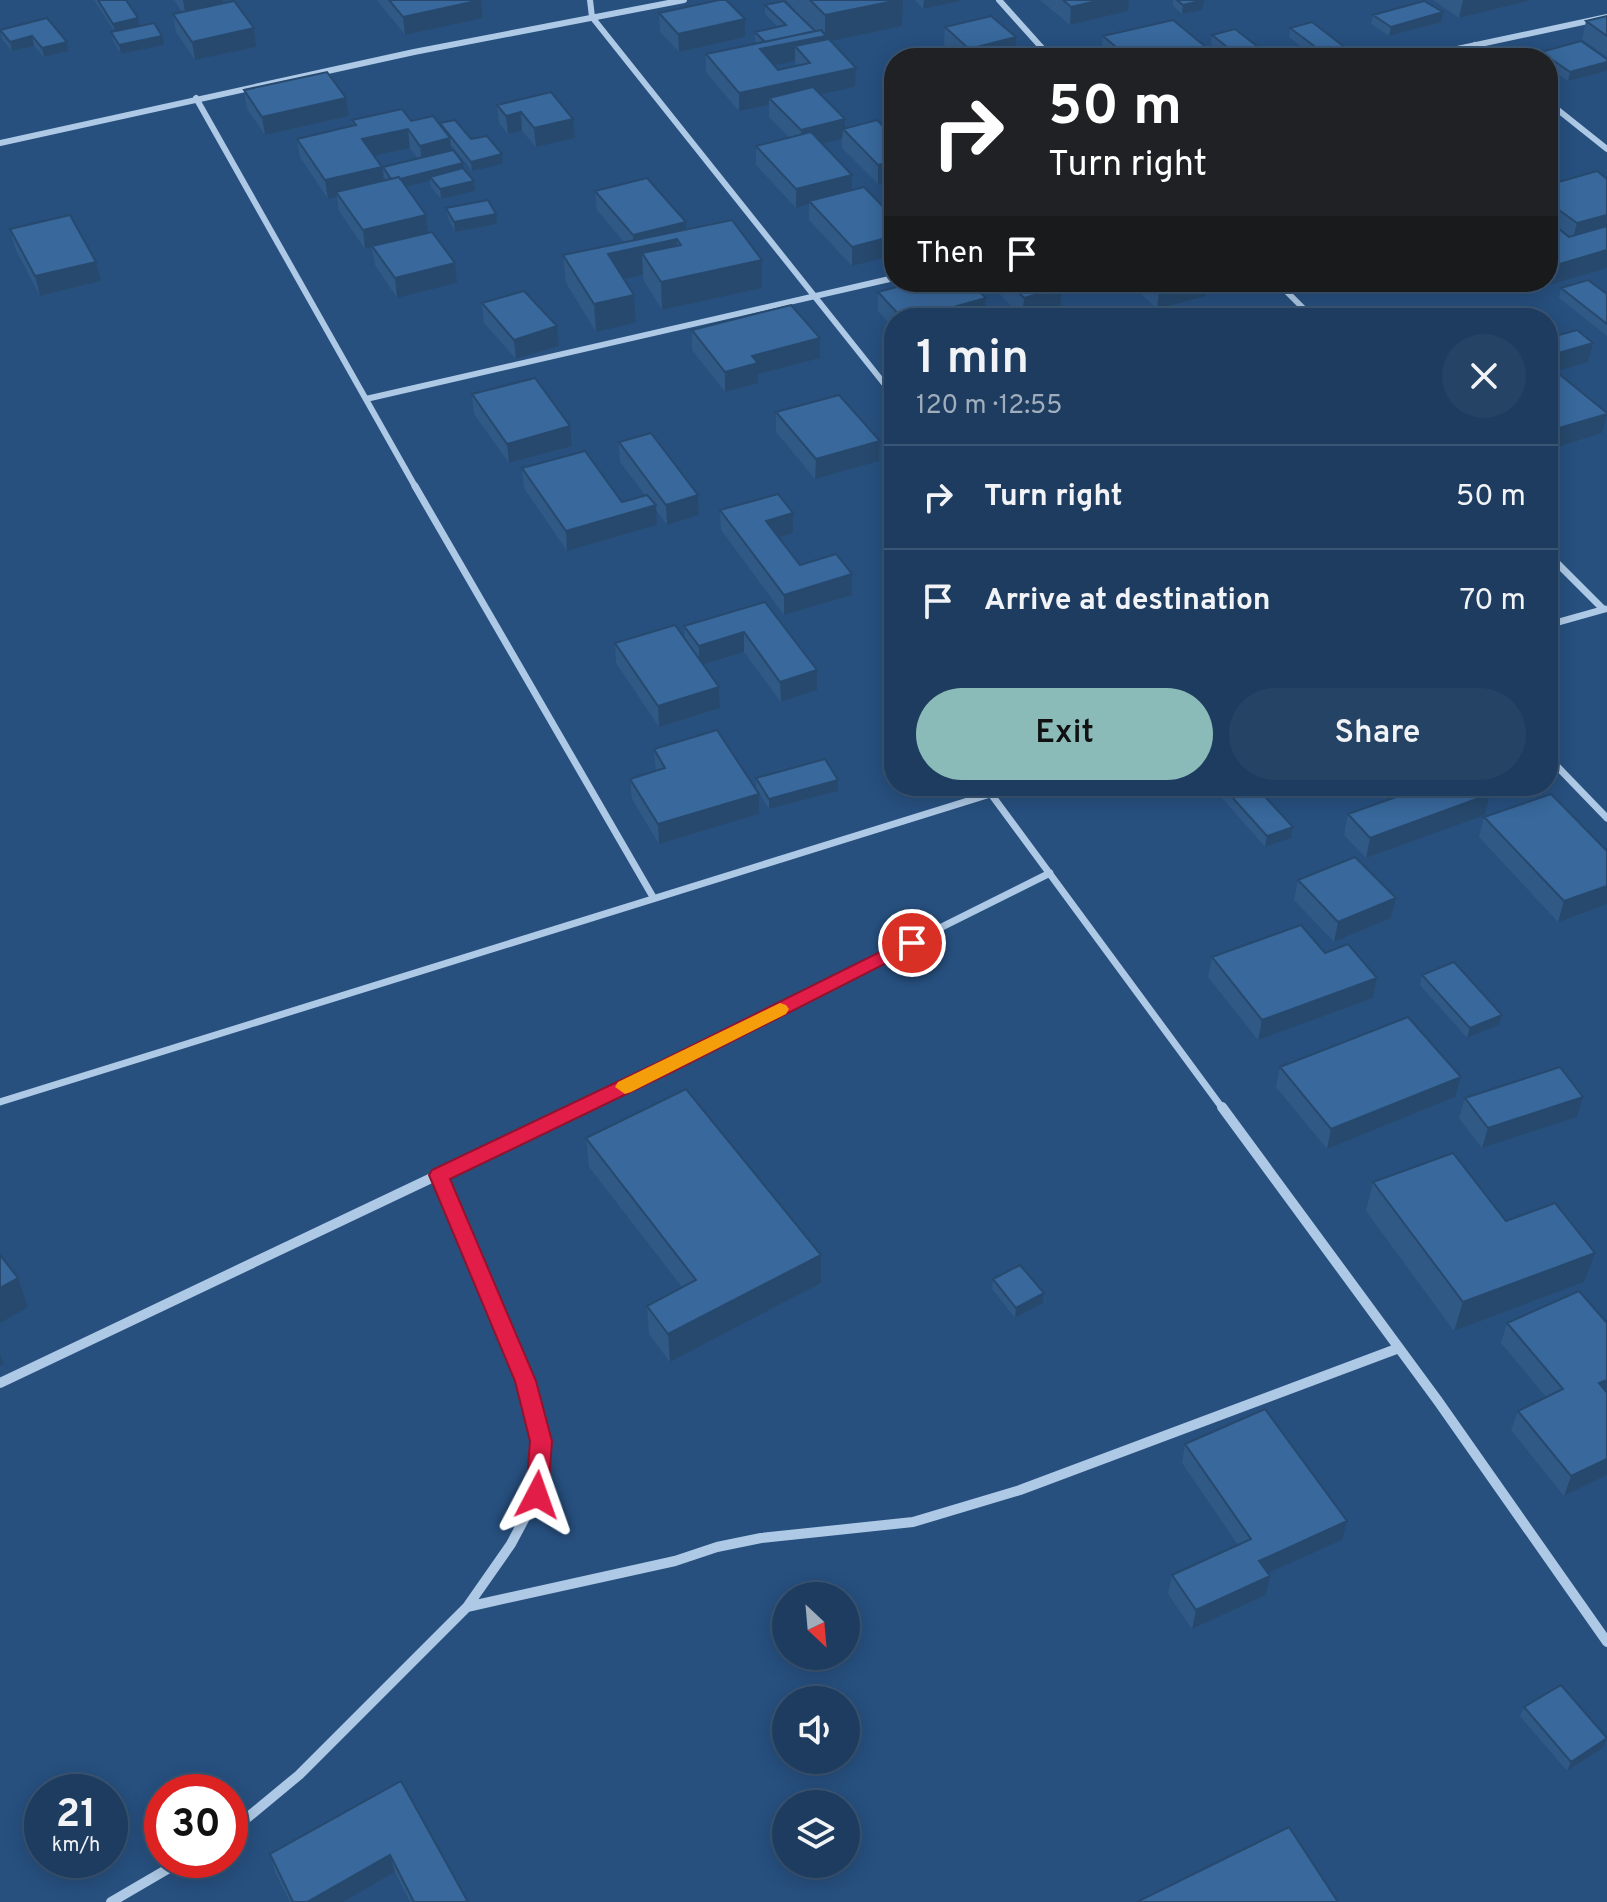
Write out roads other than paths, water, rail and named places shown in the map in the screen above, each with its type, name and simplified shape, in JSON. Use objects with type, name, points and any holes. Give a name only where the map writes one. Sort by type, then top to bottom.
[{"type":"street","points":[[590,0],[592,17],[884,383]]},
{"type":"street","points":[[0,143],[196,98],[684,0]]},
{"type":"street","points":[[999,0],[1042,48]]},
{"type":"street","points":[[1461,48],[1607,17]]},
{"type":"street","points":[[1475,45],[1479,48]]},
{"type":"street","points":[[196,98],[653,897]]},
{"type":"street","points":[[1558,110],[1607,149]]},
{"type":"street","points":[[366,399],[884,280]]},
{"type":"street","points":[[1287,292],[1303,308]]},
{"type":"street","points":[[1558,564],[1605,609]]},
{"type":"street","points":[[1558,622],[1605,609]]},
{"type":"street","points":[[1558,767],[1607,818]]},
{"type":"street","points":[[0,1102],[984,796]]},
{"type":"street","points":[[992,796],[1399,1348],[1607,1642]]},
{"type":"street","points":[[0,1383],[664,1068],[1050,873]]},
{"type":"street","points":[[248,1817],[299,1775],[467,1607],[511,1544],[537,1495],[541,1441],[525,1381],[439,1175]]},
{"type":"street","points":[[467,1607],[675,1561],[717,1547],[761,1538],[913,1522],[1020,1490],[1399,1348]]},
{"type":"street","points":[[111,1902],[152,1878]]}]
